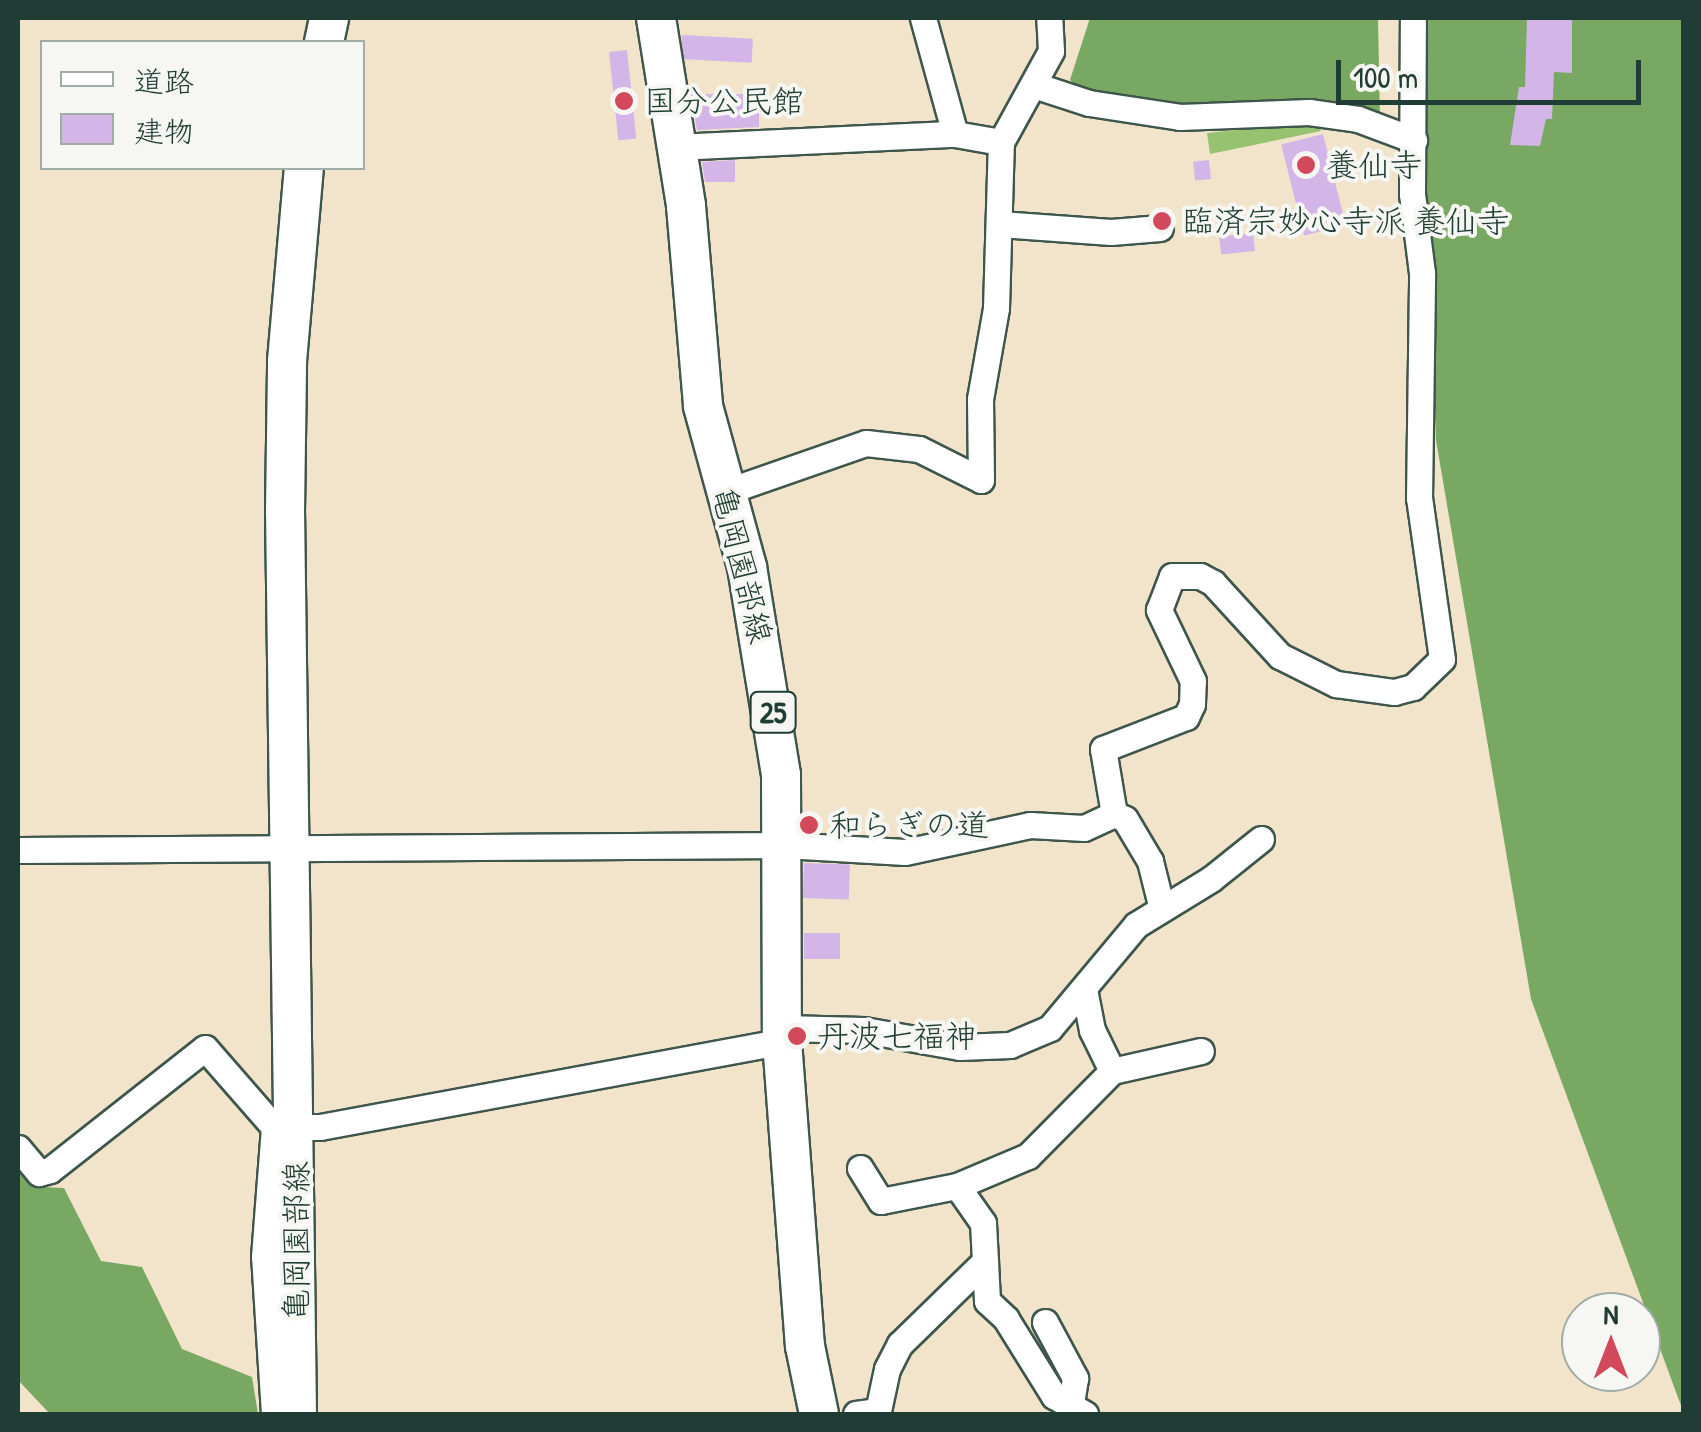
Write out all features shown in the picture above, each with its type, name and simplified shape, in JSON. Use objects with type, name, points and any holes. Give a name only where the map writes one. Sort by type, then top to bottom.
[{"type":"main road","name":"亀岡園部線","points":[[656,18],[676,147],[703,406],[769,678],[784,846],[782,1034],[805,1346],[818,1414]]},
{"type":"main road","name":"亀岡園部線","points":[[297,1414],[284,1126],[290,848],[288,362],[304,170]]},
{"type":"street","points":[[923,18],[955,134]]},
{"type":"street","points":[[724,492],[866,443],[919,449],[980,480],[980,400],[996,308],[1001,142],[1037,86],[1051,51],[1050,18]]},
{"type":"street","points":[[1114,814],[1103,749],[1186,717],[1192,704],[1193,681],[1159,610],[1172,576],[1200,576],[1213,584],[1280,656],[1336,684],[1394,692],[1413,687],[1442,659],[1419,498],[1422,273],[1412,194],[1413,18]]},
{"type":"street","points":[[1037,86],[1089,104],[1180,117],[1309,112],[1358,119],[1414,140]]},
{"type":"street","points":[[676,147],[955,134],[1001,142]]},
{"type":"street","points":[[1000,224],[1111,232],[1160,228]]},
{"type":"street","points":[[18,850],[784,846],[905,852],[1030,825],[1084,828],[1114,814],[1125,819],[1150,861],[1162,909]]},
{"type":"street","points":[[18,1148],[39,1173],[50,1170],[205,1048],[284,1126],[320,1127],[782,1034],[864,1030],[960,1047],[1010,1045],[1050,1028],[1136,924],[1261,839]]},
{"type":"street","points":[[1084,990],[1092,1030],[1112,1071]]},
{"type":"street","points":[[860,1168],[881,1200],[956,1186],[1028,1156],[1112,1071],[1201,1051]]},
{"type":"street","points":[[274,1414],[264,1257],[284,1126]]},
{"type":"street","points":[[956,1186],[983,1223],[987,1301],[1006,1319],[1054,1396],[1078,1409]]},
{"type":"street","points":[[856,1414],[878,1411],[886,1369],[900,1344],[985,1261]]},
{"type":"street","points":[[1045,1322],[1075,1378],[1078,1409]]},
{"type":"green space","points":[[1090,18],[1378,18],[1380,119],[1090,97],[1070,80]]},
{"type":"green space","points":[[1418,18],[1683,18],[1683,1411],[1661,1351],[1661,1292],[1639,1292],[1531,999],[1436,440]]},
{"type":"green space","points":[[1319,125],[1321,131],[1210,154],[1207,133]]},
{"type":"green space","points":[[18,1161],[40,1187],[64,1188],[101,1261],[142,1267],[182,1349],[252,1377],[258,1414],[50,1414],[18,1380]]},
{"type":"building","points":[[1527,18],[1572,20],[1572,73],[1554,72],[1552,119],[1546,119],[1540,146],[1510,145],[1519,87],[1525,87]]},
{"type":"building","points":[[682,35],[753,39],[752,63],[681,59]]},
{"type":"building","name":"国分公民館","points":[[627,50],[636,139],[618,140],[609,52]]},
{"type":"building","points":[[691,94],[759,94],[759,127],[697,130]]},
{"type":"building","points":[[1323,134],[1346,225],[1304,236],[1281,144]]},
{"type":"building","points":[[735,160],[735,182],[705,182],[702,162]]},
{"type":"building","points":[[1209,160],[1211,179],[1195,181],[1193,162]]},
{"type":"building","points":[[1253,233],[1255,251],[1221,254],[1219,237]]},
{"type":"building","points":[[804,863],[850,865],[849,900],[803,898]]},
{"type":"building","points":[[804,933],[840,933],[840,959],[804,959]]},
{"type":"place","name":"国分公民館","points":[[624,101]]},
{"type":"place","name":"養仙寺","points":[[1306,165]]},
{"type":"place","name":"臨済宗妙心寺派 養仙寺","points":[[1162,221]]},
{"type":"place","name":"和らぎの道","points":[[809,825]]},
{"type":"place","name":"丹波七福神","points":[[797,1036]]}]
